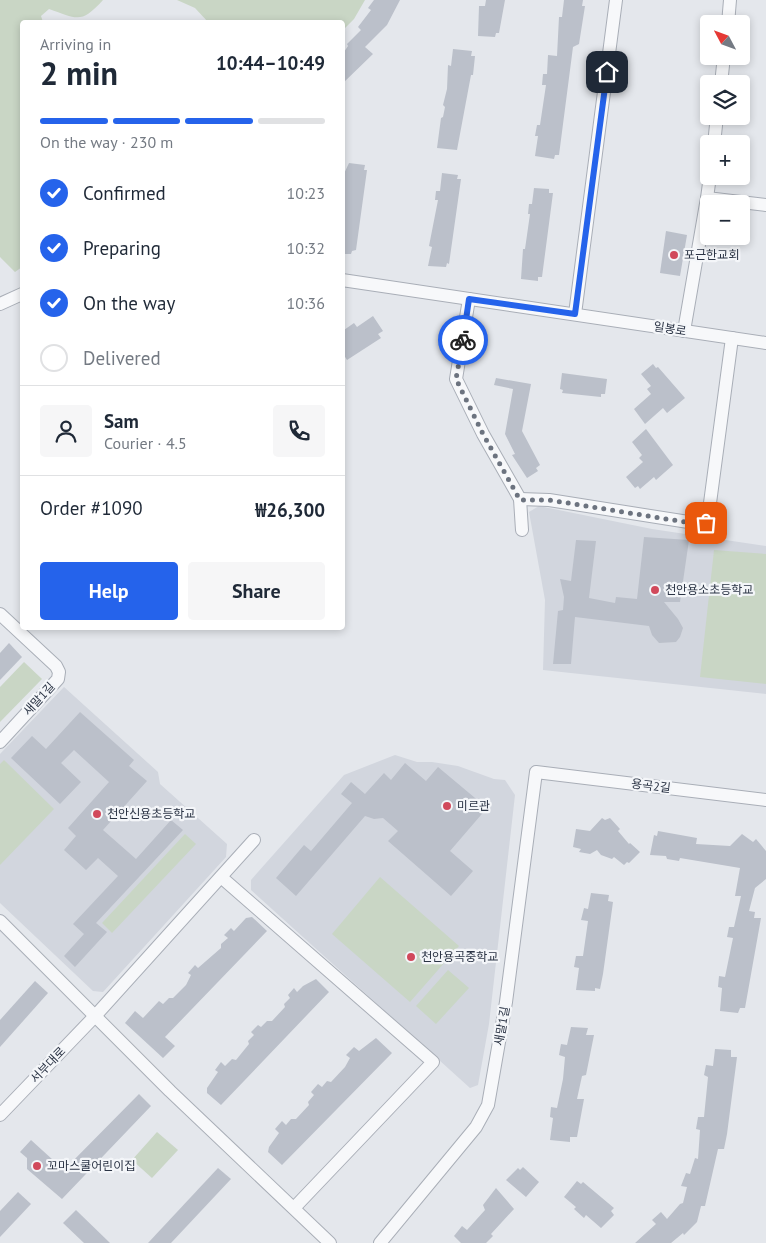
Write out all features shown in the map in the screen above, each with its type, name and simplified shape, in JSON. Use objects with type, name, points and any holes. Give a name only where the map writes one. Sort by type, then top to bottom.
[{"type":"street","points":[[575,314],[616,0]]},
{"type":"street","points":[[729,15],[730,0]]},
{"type":"street","points":[[750,203],[766,205]]},
{"type":"street","points":[[684,331],[700,242]]},
{"type":"street","name":"일봉로","points":[[345,280],[766,343]]},
{"type":"street","points":[[0,304],[20,295]]},
{"type":"street","points":[[469,299],[456,379],[483,434],[520,500],[522,530]]},
{"type":"street","points":[[520,500],[549,500],[635,515],[701,524],[706,523],[732,338]]},
{"type":"street","name":"새말1길","points":[[0,614],[56,666],[59,672],[58,679],[0,742]]},
{"type":"street","name":"새말1길","points":[[380,1243],[476,1127],[488,1105],[506,1002],[536,772]]},
{"type":"street","name":"용곡2길","points":[[536,772],[766,800]]},
{"type":"street","points":[[96,1015],[254,840]]},
{"type":"street","points":[[221,877],[433,1062],[294,1208]]},
{"type":"street","points":[[0,921],[170,1091],[330,1243]]},
{"type":"street","name":"서부대로","points":[[0,1115],[96,1015]]},
{"type":"shaded area","name":"천안용소초등학교","points":[[539,506],[652,529],[766,546],[766,694],[543,670],[545,600],[529,512]]},
{"type":"shaded area","name":"천안신용초등학교","points":[[64,687],[158,772],[160,784],[227,844],[226,857],[103,992],[93,991],[0,903],[0,754]]},
{"type":"shaded area","name":"천안용곡중학교","points":[[395,755],[417,762],[458,766],[494,779],[505,780],[515,795],[489,1024],[478,1085],[470,1088],[251,890],[251,880],[344,775]]},
{"type":"green space","points":[[0,0],[103,0],[96,8],[84,16],[73,17],[49,9],[41,16],[42,20],[20,20],[20,268],[15,272],[0,257]]},
{"type":"green space","points":[[177,0],[365,0],[354,19],[345,28],[345,20],[206,20],[195,8]]},
{"type":"green space","points":[[714,550],[766,554],[766,684],[700,677]]},
{"type":"green space","points":[[24,662],[42,679],[0,722],[0,687]]},
{"type":"green space","points":[[4,760],[54,809],[0,865],[0,764]]},
{"type":"green space","points":[[185,834],[196,844],[112,933],[102,923]]},
{"type":"green space","points":[[380,877],[459,946],[410,1002],[332,934]]},
{"type":"green space","points":[[448,970],[469,988],[436,1024],[416,1006]]},
{"type":"green space","points":[[157,1132],[178,1150],[152,1178],[132,1160]]},
{"type":"building","points":[[374,0],[400,0],[387,25],[365,47],[373,54],[345,81],[345,50],[348,46],[347,44],[361,30],[358,27],[371,10],[368,8]]},
{"type":"building","points":[[486,0],[505,0],[499,33],[496,33],[495,37],[478,36],[479,6],[485,6]]},
{"type":"building","points":[[564,0],[583,0],[582,6],[585,6],[579,44],[573,47],[559,155],[555,155],[554,159],[535,156],[538,136],[535,136],[537,125],[540,125],[546,85],[542,85],[543,74],[547,74],[548,55],[557,56],[559,17],[562,17]]},
{"type":"building","points":[[453,49],[472,51],[471,56],[475,56],[473,75],[471,75],[457,150],[437,148],[441,118],[443,117],[445,107],[443,105],[447,89],[448,65],[451,66]]},
{"type":"building","points":[[349,163],[365,165],[364,170],[367,170],[356,250],[352,251],[351,254],[345,254],[345,172]]},
{"type":"building","points":[[442,173],[458,175],[457,179],[461,179],[449,264],[447,263],[446,267],[428,266],[432,247],[429,246],[438,200],[435,200],[436,191],[440,191]]},
{"type":"building","points":[[534,188],[549,189],[549,193],[553,193],[542,277],[538,277],[538,281],[521,279],[523,249],[525,249],[530,214],[528,214],[529,204],[532,204]]},
{"type":"building","points":[[666,231],[687,235],[680,276],[660,273]]},
{"type":"building","points":[[373,316],[383,331],[378,334],[381,338],[347,360],[345,357],[345,329],[354,323],[357,327]]},
{"type":"building","points":[[653,364],[656,368],[658,367],[685,398],[667,413],[663,408],[645,424],[634,409],[651,394],[647,389],[651,386],[641,374]]},
{"type":"building","points":[[562,373],[607,379],[605,394],[601,394],[601,397],[562,393],[563,390],[560,389]]},
{"type":"building","points":[[496,378],[531,384],[522,431],[540,465],[536,468],[538,471],[527,478],[512,455],[515,454],[505,434],[513,389],[494,385]]},
{"type":"building","points":[[646,429],[673,465],[656,480],[654,477],[640,489],[638,486],[635,488],[626,477],[643,462],[639,458],[642,455],[632,442]]},
{"type":"building","points":[[644,537],[689,540],[680,602],[664,602],[683,628],[680,637],[676,642],[659,643],[652,635],[649,626],[575,617],[571,664],[553,664],[558,611],[563,610],[564,597],[560,579],[571,581],[576,540],[596,541],[589,598],[615,603],[616,597],[637,599]]},
{"type":"building","points":[[9,643],[22,657],[0,680],[0,653]]},
{"type":"building","points":[[80,712],[134,760],[129,766],[147,781],[103,830],[136,859],[171,820],[183,830],[96,923],[107,932],[75,967],[64,956],[84,934],[73,924],[118,876],[98,858],[86,870],[64,850],[76,836],[68,828],[109,782],[74,750],[61,763],[81,782],[60,804],[11,758],[32,736],[46,749]]},
{"type":"building","points":[[405,763],[426,781],[438,767],[487,808],[450,851],[473,871],[451,896],[388,841],[398,831],[383,818],[374,819],[365,816],[296,896],[276,878],[304,845],[311,851],[352,803],[341,794],[351,782],[365,794],[384,773],[391,780]]},
{"type":"building","points":[[602,818],[605,820],[610,818],[620,829],[618,831],[629,844],[640,852],[629,863],[627,862],[624,865],[614,857],[612,859],[601,855],[597,850],[590,854],[579,852],[581,849],[573,847],[576,829],[590,831]]},
{"type":"building","points":[[658,831],[697,838],[696,844],[730,846],[742,834],[753,842],[756,839],[766,851],[766,879],[755,888],[749,911],[755,912],[754,918],[761,918],[745,1008],[740,1008],[738,1013],[720,1011],[722,988],[718,987],[719,976],[725,977],[733,938],[727,937],[729,927],[734,927],[741,896],[735,896],[740,868],[680,858],[679,861],[667,859],[666,856],[650,855],[654,835],[657,836]]},
{"type":"building","points":[[591,893],[609,895],[608,901],[613,902],[603,974],[600,989],[595,988],[595,991],[576,990],[579,968],[574,967],[576,956],[583,956],[588,921],[581,920],[584,908],[588,909]]},
{"type":"building","points":[[252,917],[267,931],[165,1037],[175,1046],[163,1058],[125,1023],[135,1011],[143,1018],[159,1001],[163,1004],[169,998],[173,998],[186,985],[191,975],[188,973],[195,965],[198,968],[221,948],[221,944],[228,938],[224,935],[231,928],[234,931],[246,918]]},
{"type":"building","points":[[316,979],[329,992],[221,1105],[207,1093],[207,1088],[218,1072],[215,1070],[221,1062],[225,1066],[232,1059],[236,1060],[254,1035],[251,1032],[258,1025],[261,1027],[267,1021],[272,1021],[285,1007],[284,1004],[290,998],[288,995],[294,988],[297,992],[303,986]]},
{"type":"building","points":[[35,981],[48,993],[0,1047],[0,1020]]},
{"type":"building","points":[[571,1027],[588,1028],[586,1035],[594,1035],[586,1075],[582,1076],[577,1099],[584,1099],[577,1137],[570,1137],[570,1142],[550,1140],[553,1118],[550,1117],[551,1107],[557,1108],[563,1079],[565,1057],[559,1055],[561,1044],[567,1045]]},
{"type":"building","points":[[376,1038],[392,1053],[282,1165],[268,1152],[269,1147],[279,1133],[275,1129],[282,1121],[286,1125],[291,1119],[296,1119],[309,1105],[308,1102],[314,1095],[311,1092],[318,1084],[322,1087],[327,1081],[331,1082],[345,1067],[350,1058],[346,1055],[354,1047],[359,1051]]},
{"type":"building","points":[[715,1049],[731,1050],[731,1057],[737,1057],[724,1149],[718,1149],[705,1206],[701,1206],[697,1222],[684,1235],[683,1233],[671,1243],[635,1243],[656,1224],[652,1220],[661,1212],[667,1219],[683,1203],[687,1187],[681,1186],[686,1173],[690,1174],[695,1158],[698,1159],[700,1130],[696,1129],[698,1117],[704,1117],[708,1077],[704,1075],[706,1065],[713,1066]]},
{"type":"building","points":[[139,1094],[151,1106],[62,1199],[27,1169],[27,1158],[20,1152],[31,1140],[64,1170]]},
{"type":"building","points":[[523,1167],[539,1182],[526,1197],[506,1180],[518,1168],[520,1170]]},
{"type":"building","points":[[218,1168],[231,1179],[171,1243],[148,1243]]},
{"type":"building","points":[[577,1181],[581,1184],[583,1182],[614,1208],[611,1211],[614,1215],[601,1228],[586,1215],[584,1218],[574,1209],[576,1207],[564,1197]]},
{"type":"building","points":[[496,1188],[514,1209],[491,1234],[493,1236],[486,1243],[461,1243],[454,1236],[462,1226],[467,1230],[485,1210],[483,1205]]},
{"type":"building","points":[[18,1192],[31,1204],[0,1237],[0,1211]]},
{"type":"building","points":[[76,1210],[110,1243],[84,1243],[63,1223]]},
{"type":"way so far","points":[[463,340],[456,379],[483,434],[520,500],[549,500],[635,515],[701,524],[706,523]]},
{"type":"place","name":"포근한교회","points":[[674,255]]},
{"type":"place","name":"천안용소초등학교","points":[[655,590]]},
{"type":"place","name":"미르관","points":[[447,806]]},
{"type":"place","name":"천안신용초등학교","points":[[97,814]]},
{"type":"place","name":"천안용곡중학교","points":[[411,957]]},
{"type":"place","name":"꼬마스쿨어린이집","points":[[37,1166]]},
{"type":"route","points":[[463,340],[469,299],[575,314],[607,72]]}]
